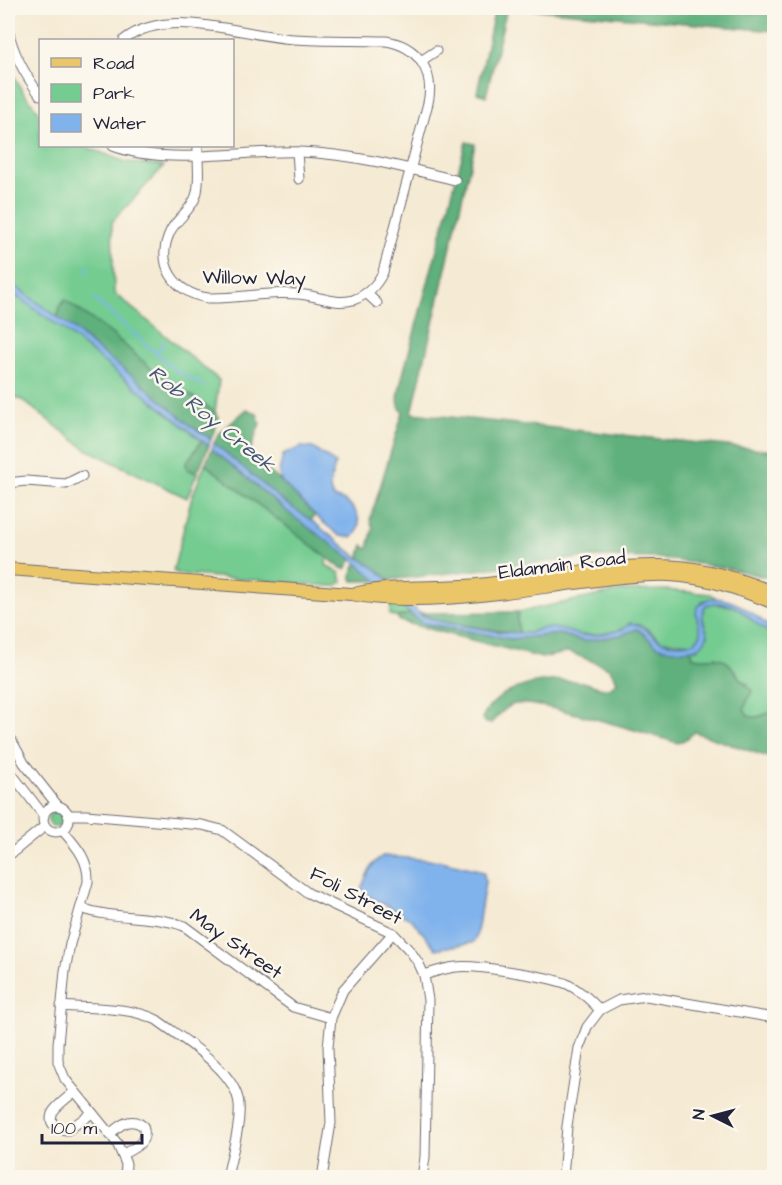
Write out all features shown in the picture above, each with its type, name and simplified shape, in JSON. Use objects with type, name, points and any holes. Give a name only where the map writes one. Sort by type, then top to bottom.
[{"type":"main road","name":"Eldamain Road","points":[[351,594],[376,589],[477,585],[626,567],[660,566],[692,568],[718,573],[774,593]]},
{"type":"main road","name":"Eldamain Road","points":[[8,569],[351,594],[377,599],[437,597],[627,577],[669,576],[690,577],[733,587],[774,603]]},
{"type":"street","points":[[125,39],[144,29],[178,23],[295,39],[394,43],[412,51],[421,61],[427,73],[430,92],[383,272],[377,283],[366,293],[376,303]]},
{"type":"street","points":[[8,29],[15,54],[39,94]]},
{"type":"street","points":[[421,61],[436,51]]},
{"type":"street","points":[[117,147],[154,154],[197,150],[297,152],[374,160],[455,180]]},
{"type":"street","name":"Willow Way","points":[[197,150],[198,183],[195,199],[172,228],[165,252],[166,264],[178,286],[196,297],[208,298],[285,293],[338,302],[353,300],[366,293]]},
{"type":"street","points":[[297,152],[299,179]]},
{"type":"street","points":[[8,483],[26,481],[66,484],[82,476]]},
{"type":"street","points":[[8,734],[24,763],[58,806],[63,808],[68,815],[69,822],[63,831]]},
{"type":"street","points":[[8,769],[44,816],[45,826],[52,831],[63,831],[87,863],[88,882],[69,949],[57,1047],[58,1062],[65,1079],[111,1134],[123,1154],[126,1164],[125,1178]]},
{"type":"street","points":[[44,816],[47,810],[58,806]]},
{"type":"street","name":"Foli Street","points":[[68,815],[202,825],[222,830],[308,892],[393,933],[411,952],[424,975],[428,1001],[426,1156],[423,1178]]},
{"type":"street","points":[[8,856],[45,826]]},
{"type":"street","name":"May Street","points":[[81,908],[106,915],[162,921],[184,926],[293,1007],[331,1018]]},
{"type":"street","points":[[322,1178],[331,1123],[328,1047],[331,1018],[343,990],[393,933]]},
{"type":"street","points":[[424,975],[457,966],[471,966],[551,980],[565,983],[579,991],[600,1010]]},
{"type":"street","points":[[563,1178],[567,1126],[579,1048],[587,1027],[600,1010],[619,1000],[646,996],[774,1018]]},
{"type":"street","points":[[61,1006],[136,1012],[147,1015],[157,1020],[223,1071],[234,1086],[239,1105],[227,1178]]},
{"type":"street","points":[[75,1091],[54,1109],[51,1119],[54,1126],[57,1129],[68,1130],[92,1113]]},
{"type":"street","points":[[111,1134],[130,1121],[141,1124],[144,1129],[144,1139],[123,1154]]},
{"type":"green space","points":[[495,8],[507,8],[486,96],[477,93]]},
{"type":"green space","points":[[516,8],[693,8],[774,15],[774,31]]},
{"type":"green space","points":[[8,65],[23,92],[39,112],[39,147],[87,147],[126,162],[164,166],[112,222],[114,293],[219,380],[215,412],[153,370],[113,335],[65,300],[60,306],[58,317],[8,281]]},
{"type":"green space","points":[[466,142],[475,144],[412,413],[774,451],[774,579],[726,568],[658,558],[589,557],[389,580],[377,569],[359,559],[363,545],[368,548],[373,528],[370,520],[403,412],[398,400],[402,378]]},
{"type":"green space","points":[[8,290],[60,327],[202,441],[186,463],[187,469],[197,473],[187,498],[86,449],[22,400],[8,395]]},
{"type":"green space","points":[[65,300],[113,335],[153,370],[215,412],[219,417],[211,439],[191,426],[58,317],[60,306]]},
{"type":"green space","points":[[247,409],[257,414],[260,423],[250,451],[253,459],[281,481],[315,515],[311,520],[284,502],[214,443],[219,434]]},
{"type":"green space","points":[[202,441],[209,446],[197,473],[187,469],[186,463]]},
{"type":"green space","points":[[212,449],[294,517],[352,559],[346,569],[341,568],[205,464]]},
{"type":"green space","points":[[205,464],[327,555],[326,565],[340,573],[342,582],[331,586],[179,574],[173,571],[191,500]]},
{"type":"green space","points":[[357,562],[378,581],[353,581],[351,575]]},
{"type":"green space","points":[[666,590],[711,594],[716,598],[702,601],[698,621],[701,634],[695,643],[662,641],[646,628],[630,623],[609,633],[594,635],[519,633],[517,619],[519,612],[620,591]]},
{"type":"green space","points":[[391,604],[398,604],[410,614],[397,617],[390,615]]},
{"type":"green space","points":[[706,605],[734,606],[774,635],[774,712],[750,717],[744,710],[748,684],[739,678],[736,671],[716,657],[707,659],[692,657],[691,649],[697,649],[708,635],[703,620],[704,609]]},
{"type":"green space","points":[[519,612],[517,619],[519,633],[442,622],[419,613]]},
{"type":"green space","points":[[410,614],[429,625],[511,639],[559,634],[584,641],[621,635],[637,629],[660,647],[691,649],[693,657],[723,659],[752,691],[744,709],[747,714],[758,717],[774,712],[774,759],[694,732],[678,743],[542,706],[512,705],[491,723],[486,723],[482,718],[490,706],[512,690],[526,685],[569,681],[607,688],[617,681],[609,668],[569,652],[542,658],[400,621],[397,617]]},
{"type":"green space","points":[[56,811],[62,813],[64,819],[62,825],[56,827],[50,825],[48,819],[50,813]]},
{"type":"water","points":[[8,281],[74,329],[191,426],[211,439],[209,446],[60,327],[8,290]]},
{"type":"water","points":[[214,443],[284,502],[377,569],[393,585],[382,585],[352,559],[294,517],[212,449]]},
{"type":"water","points":[[301,447],[313,448],[335,463],[331,494],[334,498],[347,502],[356,512],[359,525],[353,537],[340,536],[320,520],[281,481],[279,472],[283,455]]},
{"type":"water","points":[[716,598],[734,603],[747,610],[774,629],[774,635],[736,608],[718,603],[706,605],[704,609],[703,620],[708,635],[703,643],[695,649],[684,650],[660,647],[637,629],[621,635],[584,641],[559,634],[511,639],[422,623],[398,604],[410,604],[421,615],[442,622],[501,632],[530,633],[549,628],[581,635],[593,635],[621,630],[630,623],[644,627],[664,642],[682,644],[695,642],[701,634],[696,614],[697,607],[708,599]]},
{"type":"water","points":[[383,856],[441,861],[484,873],[485,882],[476,938],[472,943],[436,949],[412,920],[363,893],[361,889],[369,870]]},
{"type":"waterway","points":[[8,230],[18,221]]},
{"type":"waterway","points":[[87,271],[88,267]]},
{"type":"waterway","name":"Rob Roy Creek","points":[[94,299],[177,371],[204,386]]},
{"type":"waterway","name":"Rob Roy Creek","points":[[157,353],[165,341]]}]
